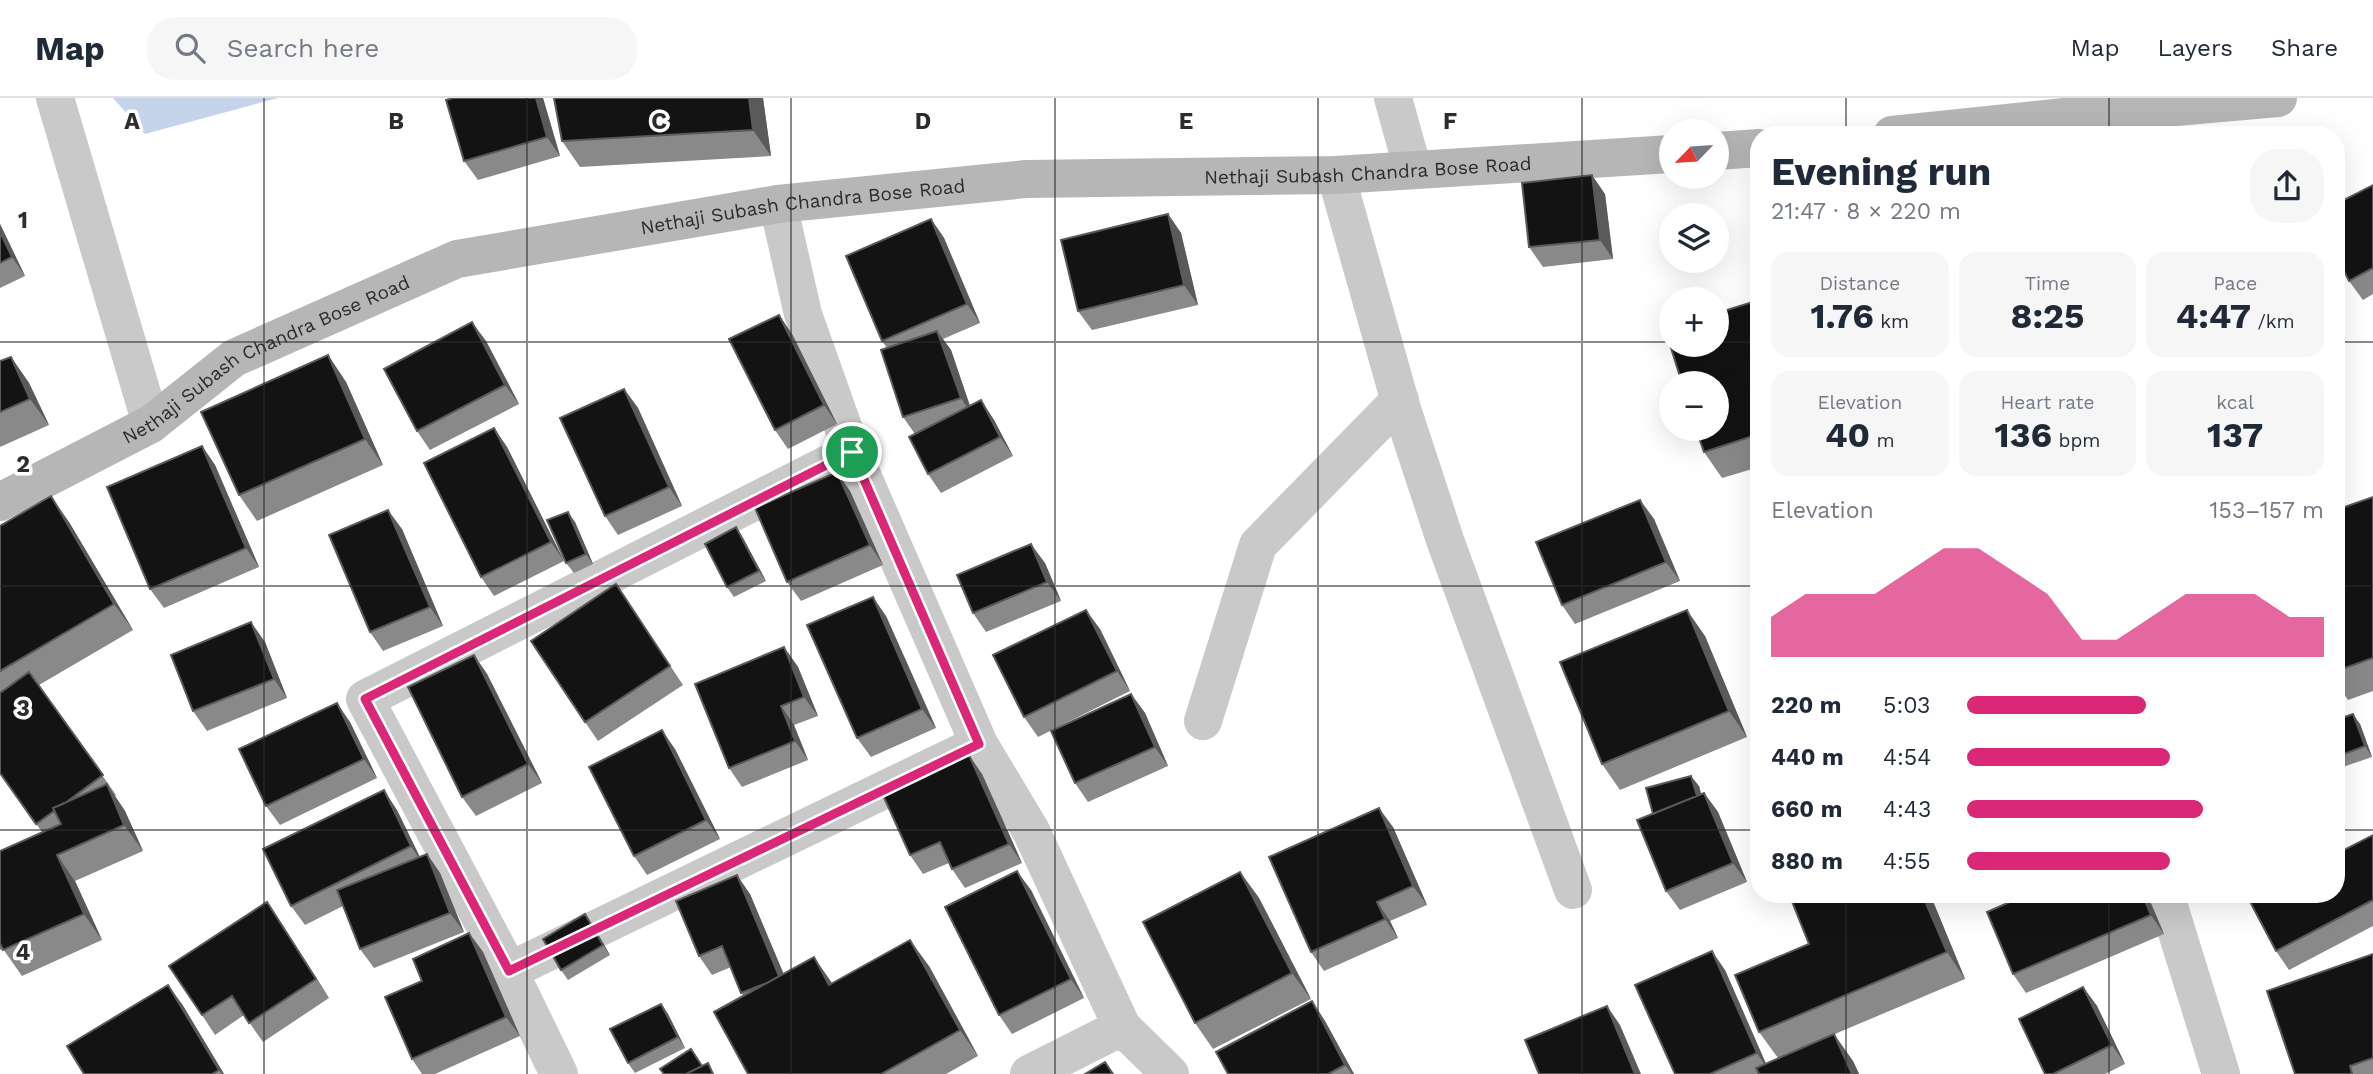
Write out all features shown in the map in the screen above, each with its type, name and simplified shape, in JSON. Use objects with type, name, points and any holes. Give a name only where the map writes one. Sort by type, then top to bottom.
[{"type":"main road","points":[[1995,126],[2260,99]]},
{"type":"main road","points":[[1729,150],[1750,149]]},
{"type":"main road","name":"Nethaji Subash Chandra Bose Road","points":[[0,502],[151,424],[234,358],[457,260],[778,204],[1026,179],[1336,174],[1659,155]]},
{"type":"street","points":[[55,98],[151,424]]},
{"type":"street","points":[[1393,98],[1413,170]]},
{"type":"street","points":[[1336,174],[1400,400],[1445,540],[1573,890]]},
{"type":"street","points":[[778,204],[803,314],[852,452],[979,744],[1031,831],[1122,1027],[1170,1074]]},
{"type":"street","points":[[1203,721],[1258,545],[1400,400]]},
{"type":"street","points":[[559,1074],[509,971],[365,699],[852,452]]},
{"type":"street","points":[[509,971],[979,744]]},
{"type":"street","points":[[2168,903],[2221,1074]]},
{"type":"street","points":[[1029,1074],[1122,1027]]},
{"type":"water","points":[[113,98],[278,98],[145,134]]},
{"type":"building","points":[[536,98],[547,137],[464,161],[446,100]]},
{"type":"building","points":[[554,98],[749,98],[753,130],[562,141]]},
{"type":"building","points":[[1592,175],[1600,240],[1529,247],[1522,183]]},
{"type":"building","points":[[2373,185],[2373,268],[2349,281],[2345,273],[2345,199]]},
{"type":"building","points":[[1168,214],[1184,285],[1078,311],[1061,240]]},
{"type":"building","points":[[931,219],[967,304],[882,341],[846,256]]},
{"type":"building","points":[[0,232],[12,257],[0,263]]},
{"type":"building","points":[[1750,303],[1750,437],[1704,452],[1700,441],[1729,441],[1729,371],[1678,371],[1674,357],[1729,357],[1729,309]]},
{"type":"building","points":[[779,315],[824,405],[775,430],[729,339]]},
{"type":"building","points":[[472,322],[505,385],[417,431],[384,369]]},
{"type":"building","points":[[937,331],[961,398],[903,417],[881,350]]},
{"type":"building","points":[[328,355],[365,439],[239,495],[201,412]]},
{"type":"building","points":[[11,357],[30,399],[0,412],[0,361]]},
{"type":"building","points":[[624,389],[669,487],[605,516],[560,418]]},
{"type":"building","points":[[981,400],[1000,437],[928,474],[909,437]]},
{"type":"building","points":[[494,428],[551,542],[481,577],[424,463]]},
{"type":"building","points":[[202,446],[246,548],[150,589],[107,487]]},
{"type":"building","points":[[837,472],[870,545],[787,582],[755,508]]},
{"type":"building","points":[[51,496],[114,604],[0,671],[0,526]]},
{"type":"building","points":[[2373,497],[2373,658],[2345,668],[2345,507]]},
{"type":"building","points":[[1640,500],[1666,562],[1562,605],[1536,542]]},
{"type":"building","points":[[388,510],[430,607],[370,632],[329,535]]},
{"type":"building","points":[[568,512],[586,554],[566,563],[547,520]]},
{"type":"building","points":[[736,527],[759,571],[727,587],[705,544]]},
{"type":"building","points":[[1031,544],[1047,582],[973,613],[957,575]]},
{"type":"building","points":[[616,584],[670,666],[585,722],[531,641]]},
{"type":"building","points":[[873,597],[922,709],[857,738],[807,625]]},
{"type":"building","points":[[1086,610],[1117,671],[1024,717],[993,655]]},
{"type":"building","points":[[1687,610],[1729,711],[1602,764],[1560,662]]},
{"type":"building","points":[[251,622],[274,679],[193,711],[171,655]]},
{"type":"building","points":[[784,647],[804,697],[781,706],[795,741],[729,768],[695,684]]},
{"type":"building","points":[[474,655],[528,764],[462,797],[408,687]]},
{"type":"building","points":[[29,672],[103,775],[65,803],[53,808],[54,811],[36,824],[0,773],[0,693]]},
{"type":"building","points":[[1131,694],[1155,747],[1075,783],[1051,731]]},
{"type":"building","points":[[337,703],[364,759],[266,806],[239,749]]},
{"type":"building","points":[[2353,714],[2365,746],[2345,754],[2345,717]]},
{"type":"building","points":[[662,730],[706,820],[634,856],[589,767]]},
{"type":"building","points":[[969,755],[1009,844],[952,869],[940,842],[910,855],[882,793]]},
{"type":"building","points":[[1691,776],[1697,796],[1653,814],[1646,788]]},
{"type":"building","points":[[107,784],[124,825],[57,855],[84,914],[3,950],[0,943],[0,851],[61,824],[53,808]]},
{"type":"building","points":[[384,790],[411,846],[291,906],[263,849]]},
{"type":"building","points":[[1704,793],[1733,863],[1666,891],[1637,820]]},
{"type":"building","points":[[1379,808],[1413,886],[1377,902],[1385,919],[1311,952],[1269,857]]},
{"type":"building","points":[[2373,835],[2373,900],[2276,951],[2251,903],[2345,903],[2345,849]]},
{"type":"building","points":[[427,854],[450,913],[360,949],[337,890]]},
{"type":"building","points":[[1017,871],[1071,979],[999,1015],[945,907]]},
{"type":"building","points":[[1240,872],[1292,973],[1195,1023],[1143,922]]},
{"type":"building","points":[[737,875],[779,976],[741,993],[722,946],[699,956],[676,901]]},
{"type":"building","points":[[267,902],[316,979],[249,1023],[232,996],[202,1015],[169,966]]},
{"type":"building","points":[[1793,903],[1926,903],[1947,952],[1759,1032],[1735,975],[1809,944]]},
{"type":"building","points":[[2008,903],[2146,903],[2151,915],[2013,974],[1987,912]]},
{"type":"building","points":[[585,914],[603,945],[561,970],[543,939]]},
{"type":"building","points":[[469,933],[506,1017],[412,1059],[385,997],[422,981],[413,959]]},
{"type":"building","points":[[910,940],[960,1030],[881,1074],[748,1074],[714,1012],[814,957],[829,985]]},
{"type":"building","points":[[1712,951],[1757,1053],[1710,1074],[1675,1074],[1635,985]]},
{"type":"building","points":[[2373,954],[2373,1058],[2350,1066],[2352,1074],[2295,1074],[2267,991]]},
{"type":"building","points":[[168,985],[219,1070],[212,1074],[84,1074],[67,1046]]},
{"type":"building","points":[[2083,987],[2112,1045],[2053,1074],[2045,1074],[2019,1019]]},
{"type":"building","points":[[1312,1001],[1345,1065],[1328,1074],[1228,1074],[1216,1052]]},
{"type":"building","points":[[661,1004],[678,1037],[628,1063],[610,1029]]},
{"type":"building","points":[[1607,1006],[1635,1074],[1539,1074],[1525,1040]]},
{"type":"building","points":[[1834,1034],[1852,1074],[1759,1074],[1756,1068]]},
{"type":"building","points":[[691,1049],[702,1066],[686,1074],[664,1074],[660,1069]]},
{"type":"building","points":[[1105,1062],[1113,1074],[1085,1074]]},
{"type":"building","points":[[708,1063],[713,1074],[686,1074]]},
{"type":"route","points":[[852,452],[979,744],[509,971],[365,699],[852,452]]}]
